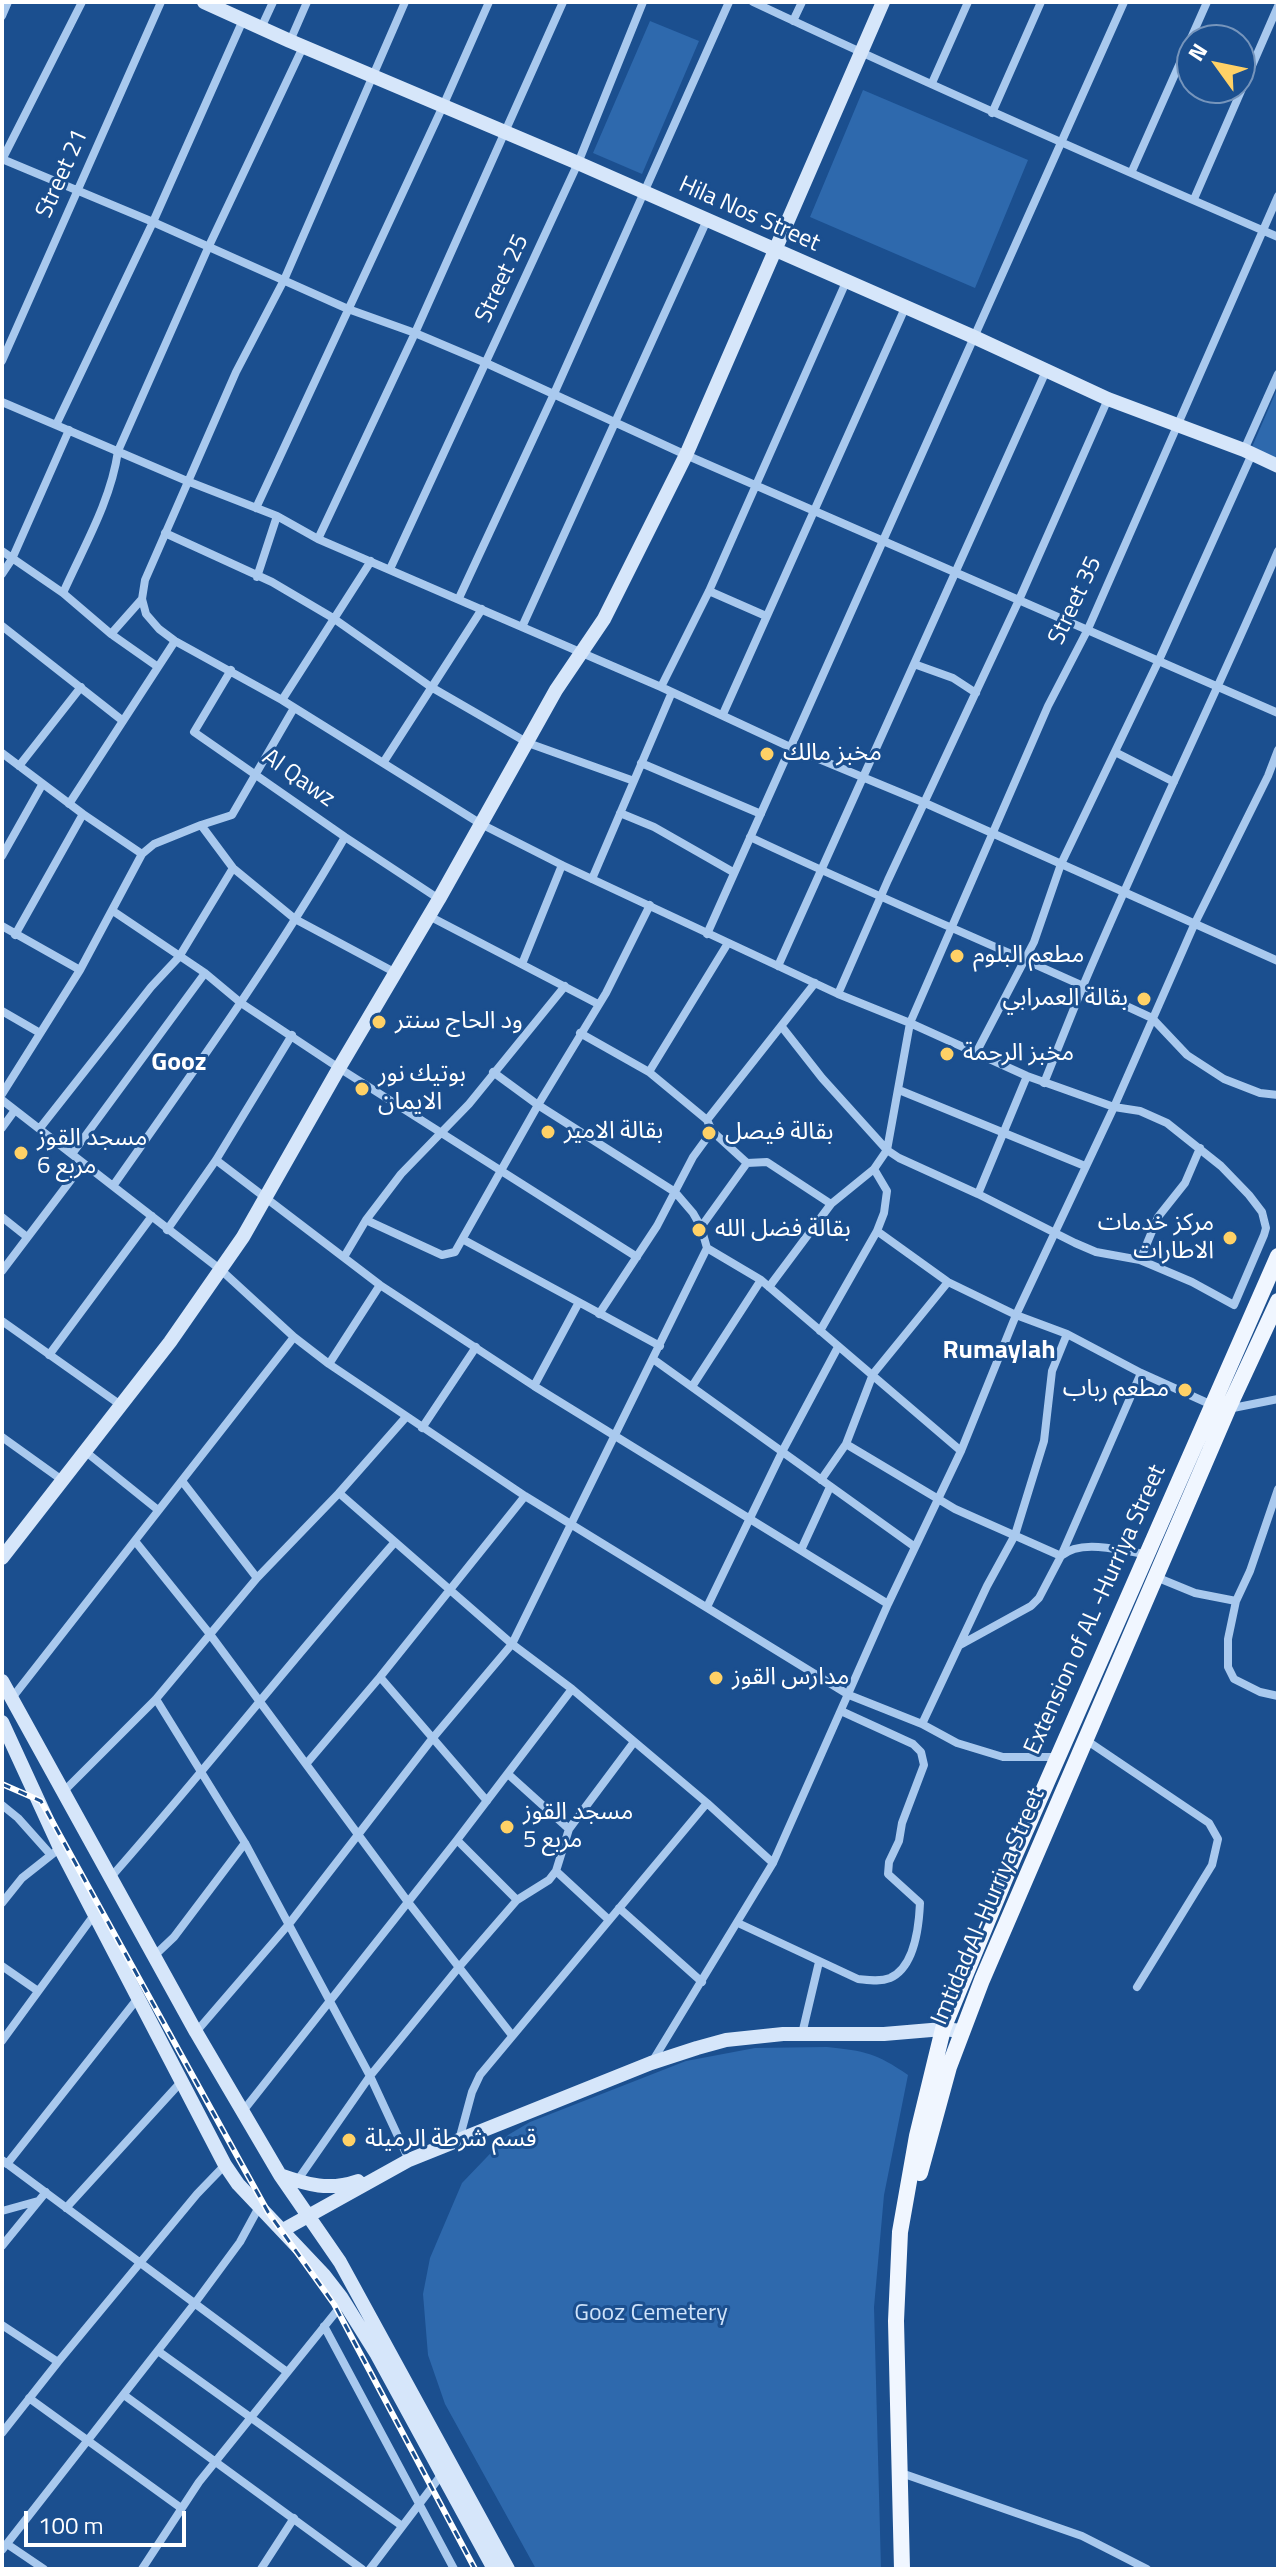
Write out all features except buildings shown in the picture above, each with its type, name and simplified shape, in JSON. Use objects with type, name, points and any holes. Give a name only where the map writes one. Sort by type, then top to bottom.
[{"type":"main road","name":"Extension of AL -Hurriya Street","points":[[902,2569],[896,2321],[899,2245],[914,2149],[943,2029],[1147,1554],[1220,1407],[1250,1318],[1275,1262]]},
{"type":"main road","name":"Imtidad Al-Hurriya Street","points":[[910,2569],[904,2319],[909,2233],[931,2129],[962,2031],[1156,1577],[1220,1407],[1278,1301]]},
{"type":"street","points":[[2,16],[8,2]]},
{"type":"street","points":[[82,2],[2,159],[348,309],[486,363],[686,455],[1278,713]]},
{"type":"street","name":"Street 21","points":[[2,361],[161,2]]},
{"type":"street","name":"Hila Nos Street","points":[[204,2],[578,163],[1108,399],[1278,466]]},
{"type":"street","points":[[261,28],[273,2]]},
{"type":"street","points":[[63,593],[106,498],[118,451],[296,44],[307,2]]},
{"type":"street","points":[[405,2],[284,280],[236,372],[145,580],[142,599],[146,614],[175,641],[282,700],[481,824],[562,865],[838,994],[1027,1076],[1114,1107],[1140,1111],[1167,1123],[1221,1166],[1262,1212],[1266,1228],[1257,1256],[1234,1305]]},
{"type":"street","points":[[256,508],[489,2]]},
{"type":"street","points":[[318,539],[415,333],[563,2]]},
{"type":"street","name":"Street 25","points":[[390,569],[578,163],[643,2]]},
{"type":"street","points":[[459,598],[729,2]]},
{"type":"street","points":[[753,2],[992,113],[1132,171],[1278,237]]},
{"type":"street","points":[[793,21],[802,2]]},
{"type":"street","points":[[2,1558],[122,1406],[221,1270],[397,973],[556,690],[604,619],[686,455],[883,2]]},
{"type":"street","points":[[932,83],[968,2]]},
{"type":"street","points":[[992,113],[1041,2]]},
{"type":"street","points":[[707,934],[1124,2]]},
{"type":"street","points":[[1132,171],[1207,2]]},
{"type":"street","points":[[1194,199],[1278,6]]},
{"type":"street","points":[[56,425],[153,222],[243,20]]},
{"type":"street","name":"Street 35","points":[[887,1150],[910,1023],[1048,706],[1088,629],[1278,196]]},
{"type":"street","points":[[522,627],[707,220]]},
{"type":"street","points":[[661,687],[709,591],[846,282]]},
{"type":"street","points":[[723,714],[905,308]]},
{"type":"street","points":[[778,966],[1046,371]]},
{"type":"street","points":[[976,1053],[1025,960],[1061,864],[1159,660],[1278,374]]},
{"type":"street","points":[[838,994],[1108,399]]},
{"type":"street","points":[[2,402],[277,516],[318,539],[723,714],[790,747],[925,803],[1276,960],[1278,949]]},
{"type":"street","points":[[2,574],[12,559],[69,430]]},
{"type":"street","points":[[257,577],[277,516]]},
{"type":"street","points":[[165,533],[272,582],[333,618],[431,687],[528,743],[634,781]]},
{"type":"street","points":[[2,551],[63,593],[111,634],[158,667]]},
{"type":"street","points":[[1044,1083],[1123,890],[1219,687],[1278,551]]},
{"type":"street","points":[[282,700],[371,561]]},
{"type":"street","points":[[709,591],[766,616]]},
{"type":"street","points":[[111,634],[142,599]]},
{"type":"street","points":[[383,763],[482,609]]},
{"type":"street","points":[[2,626],[123,721]]},
{"type":"street","points":[[69,804],[175,641]]},
{"type":"street","points":[[914,664],[953,678],[976,693]]},
{"type":"street","name":"Al Qawz","points":[[231,670],[194,732],[439,899]]},
{"type":"street","points":[[19,766],[81,687]]},
{"type":"street","points":[[592,879],[672,692]]},
{"type":"street","points":[[2,1094],[80,970],[142,854],[154,844],[232,815],[294,708]]},
{"type":"street","points":[[651,2063],[773,1863],[888,1604],[961,1451],[1016,1315],[1114,1107],[1194,925],[1278,750]]},
{"type":"street","points":[[1115,752],[1174,782]]},
{"type":"street","points":[[2,753],[42,785],[142,854]]},
{"type":"street","points":[[641,763],[761,814]]},
{"type":"street","points":[[1268,776],[1278,780]]},
{"type":"street","points":[[2,856],[42,785]]},
{"type":"street","points":[[620,813],[654,827],[733,872]]},
{"type":"street","points":[[15,935],[83,814]]},
{"type":"street","points":[[201,825],[233,868],[295,919],[397,973]]},
{"type":"street","points":[[113,1186],[241,1003],[345,837]]},
{"type":"street","points":[[750,837],[1152,1018],[1187,1055],[1224,1079],[1260,1093],[1278,1095]]},
{"type":"street","points":[[522,964],[562,865]]},
{"type":"street","points":[[40,1128],[151,987],[179,957],[233,868]]},
{"type":"street","points":[[366,1220],[442,1255],[455,1252],[598,1004],[650,905]]},
{"type":"street","points":[[113,911],[205,973],[241,1003],[339,1068],[637,1257]]},
{"type":"street","points":[[428,915],[598,1004]]},
{"type":"street","points":[[2,926],[80,970]]},
{"type":"street","points":[[649,1072],[728,943]]},
{"type":"street","points":[[72,1154],[205,973]]},
{"type":"street","points":[[707,1120],[815,983]]},
{"type":"street","points":[[344,1257],[366,1220],[401,1174],[469,1104],[565,986]]},
{"type":"street","points":[[2,1011],[40,1033]]},
{"type":"street","points":[[782,1027],[822,1078],[887,1150],[908,1163],[1096,1252],[1140,1260],[1192,1282],[1234,1305],[1250,1318]]},
{"type":"street","points":[[580,1033],[649,1072],[707,1120],[712,1131],[747,1163],[763,1162],[775,1166],[831,1204]]},
{"type":"street","points":[[167,1230],[216,1160],[292,1035]]},
{"type":"street","points":[[196,2032],[289,1924],[432,1739],[512,1644],[707,1248],[693,1213],[675,1192],[538,1105],[493,1072]]},
{"type":"street","points":[[978,1194],[1027,1076]]},
{"type":"street","points":[[899,1090],[1085,1166]]},
{"type":"street","points":[[2,1100],[221,1270],[294,1337],[329,1364],[525,1496],[849,1695],[922,1724],[957,1743],[1003,1757],[1058,1757]]},
{"type":"street","points":[[2,1128],[15,1110]]},
{"type":"street","points":[[599,1314],[657,1226],[693,1157],[712,1131]]},
{"type":"street","points":[[1140,1260],[1158,1217],[1185,1183],[1200,1148]]},
{"type":"street","points":[[769,1287],[831,1204],[874,1169],[887,1150]]},
{"type":"street","points":[[216,1160],[380,1285],[612,1437],[888,1604]]},
{"type":"street","points":[[701,1227],[747,1163]]},
{"type":"street","points":[[2,1271],[83,1164]]},
{"type":"street","points":[[820,1331],[877,1231],[884,1213],[887,1191],[874,1169]]},
{"type":"street","points":[[49,1355],[152,1216]]},
{"type":"street","points":[[2,1217],[27,1237]]},
{"type":"street","points":[[877,1231],[948,1282],[1016,1315],[1067,1334],[1141,1373],[1220,1407],[1278,1399]]},
{"type":"street","points":[[464,1240],[660,1346]]},
{"type":"street","points":[[707,1248],[761,1280],[961,1451]]},
{"type":"street","points":[[1257,1256],[1275,1262]]},
{"type":"street","points":[[693,1385],[761,1280]]},
{"type":"street","points":[[821,1480],[846,1444],[873,1374],[948,1282]]},
{"type":"street","points":[[329,1364],[380,1285]]},
{"type":"street","points":[[534,1386],[578,1304]]},
{"type":"street","points":[[2,1321],[122,1406]]},
{"type":"street","points":[[922,1724],[1015,1535],[1044,1441],[1052,1371],[1067,1334]]},
{"type":"street","points":[[12,1698],[294,1337]]},
{"type":"street","points":[[422,1428],[476,1347]]},
{"type":"street","points":[[707,1607],[783,1450],[838,1347]]},
{"type":"street","points":[[653,1359],[915,1547]]},
{"type":"street","points":[[959,1646],[1031,1606],[1039,1598],[1061,1556],[1141,1373]]},
{"type":"street","points":[[63,1792],[156,1699],[257,1578],[339,1493],[406,1417]]},
{"type":"street","points":[[2,1437],[62,1480]]},
{"type":"street","points":[[846,1444],[938,1499],[988,1525],[1061,1556]]},
{"type":"street","points":[[86,1452],[158,1510]]},
{"type":"street","points":[[182,1481],[257,1578]]},
{"type":"street","points":[[801,1550],[830,1487]]},
{"type":"street","points":[[1278,1489],[1250,1571],[1236,1601],[1228,1639],[1228,1667],[1234,1679],[1260,1692],[1278,1696]]},
{"type":"street","points":[[339,1493],[512,1644],[572,1689],[707,1803],[773,1863]]},
{"type":"street","points":[[307,1763],[451,1591],[525,1496]]},
{"type":"street","points":[[135,1541],[209,1633],[408,1902],[511,2034]]},
{"type":"street","points":[[111,1877],[202,1774],[320,1626],[395,1542]]},
{"type":"street","points":[[1061,1556],[1070,1549],[1081,1547],[1147,1554]]},
{"type":"street","points":[[1156,1577],[1195,1593],[1236,1601]]},
{"type":"street","points":[[380,1677],[487,1801]]},
{"type":"street","points":[[2,1681],[196,2032],[280,2175],[340,2262],[508,2569]]},
{"type":"street","points":[[243,2111],[572,1689]]},
{"type":"street","points":[[156,1699],[245,1843],[370,2076],[409,2160]]},
{"type":"street","points":[[738,1923],[858,1979],[878,1980],[891,1977],[903,1969],[919,1927],[920,1903],[888,1874],[889,1862],[924,1765],[923,1757],[913,1744],[841,1711]]},
{"type":"street","points":[[2,1722],[55,1851],[94,1915],[225,2165],[259,2207],[324,2275],[344,2302],[376,2353],[494,2569]]},
{"type":"street","points":[[1086,1739],[1209,1823],[1218,1839],[1212,1865],[1137,1987]]},
{"type":"street","points":[[297,2181],[370,2076],[459,1967],[517,1900],[549,1880],[556,1871],[569,1829],[634,1742]]},
{"type":"street","points":[[508,1774],[569,1829]]},
{"type":"street","points":[[459,2140],[480,2075],[511,2034],[707,1803]]},
{"type":"street","points":[[2,1805],[55,1851]]},
{"type":"street","points":[[457,1840],[517,1900]]},
{"type":"street","points":[[155,1955],[174,1937],[245,1843]]},
{"type":"street","points":[[2,1903],[22,1878],[55,1851]]},
{"type":"street","points":[[556,1871],[609,1920]]},
{"type":"street","points":[[619,1908],[702,1982]]},
{"type":"street","points":[[2,2041],[94,1915]]},
{"type":"street","points":[[802,2034],[819,1962]]},
{"type":"street","points":[[2,1966],[38,1991]]},
{"type":"street","points":[[138,1998],[4,2162],[287,2372]]},
{"type":"street","points":[[283,2230],[409,2160],[651,2063],[726,2040],[802,2034],[962,2031]]},
{"type":"street","points":[[66,2208],[181,2082]]},
{"type":"street","points":[[2,2433],[197,2194],[225,2165]]},
{"type":"street","points":[[280,2175],[328,2188],[374,2179]]},
{"type":"street","points":[[2,2246],[46,2192]]},
{"type":"street","points":[[2,2211],[39,2201]]},
{"type":"street","points":[[44,2569],[4,2547],[195,2303],[240,2242],[259,2207]]},
{"type":"street","points":[[142,2569],[216,2460],[344,2302]]},
{"type":"street","points":[[2,2325],[58,2362]]},
{"type":"street","points":[[324,2326],[454,2569]]},
{"type":"street","points":[[158,2351],[402,2526]]},
{"type":"street","points":[[124,2395],[362,2569]]},
{"type":"street","points":[[29,2398],[181,2508]]},
{"type":"street","points":[[370,2569],[443,2474]]},
{"type":"street","points":[[907,2475],[1082,2536],[1147,2569]]},
{"type":"street","points":[[261,2569],[294,2518]]},
{"type":"green space","points":[[650,21],[699,41],[642,174],[593,153]]},
{"type":"green space","points":[[863,90],[1028,160],[975,288],[810,217]]},
{"type":"green space","points":[[1278,387],[1278,459],[1252,447]]},
{"type":"green space","name":"Gooz Cemetery","points":[[827,2047],[870,2054],[908,2075],[884,2195],[874,2307],[881,2569],[536,2569],[445,2404],[428,2355],[423,2294],[430,2258],[462,2183],[508,2135],[530,2122],[686,2061],[755,2048]]},
{"type":"railway","points":[[2,1784],[41,1801],[268,2212],[334,2304],[475,2569]]},
{"type":"place","name":"مخبز مالك","points":[[767,754]]},
{"type":"place","name":"مطعم البلوم","points":[[957,956]]},
{"type":"place","name":"بقالة العمرابي","points":[[1144,999]]},
{"type":"place","name":"ود الحاج سنتر","points":[[379,1022]]},
{"type":"place","name":"مخبز الرحمة","points":[[947,1054]]},
{"type":"place","name":"بوتيك نور الايمان","points":[[362,1089]]},
{"type":"place","name":"بقالة الامير","points":[[548,1132]]},
{"type":"place","name":"بقالة فيصل","points":[[709,1133]]},
{"type":"place","name":"مسجد القوز مربع 6","points":[[21,1153]]},
{"type":"place","name":"بقالة فضل الله","points":[[699,1230]]},
{"type":"place","name":"مركز خدمات الاطارات","points":[[1230,1238]]},
{"type":"place","name":"مطعم رباب","points":[[1185,1390]]},
{"type":"place","name":"مدارس القوز","points":[[716,1678]]},
{"type":"place","name":"مسجد القوز مربع 5","points":[[507,1827]]},
{"type":"place","name":"قسم شرطة الرميلة","points":[[349,2140]]},
{"type":"district","name":"Gooz","points":[[179,1064]]},
{"type":"district","name":"Rumaylah","points":[[999,1352]]}]
